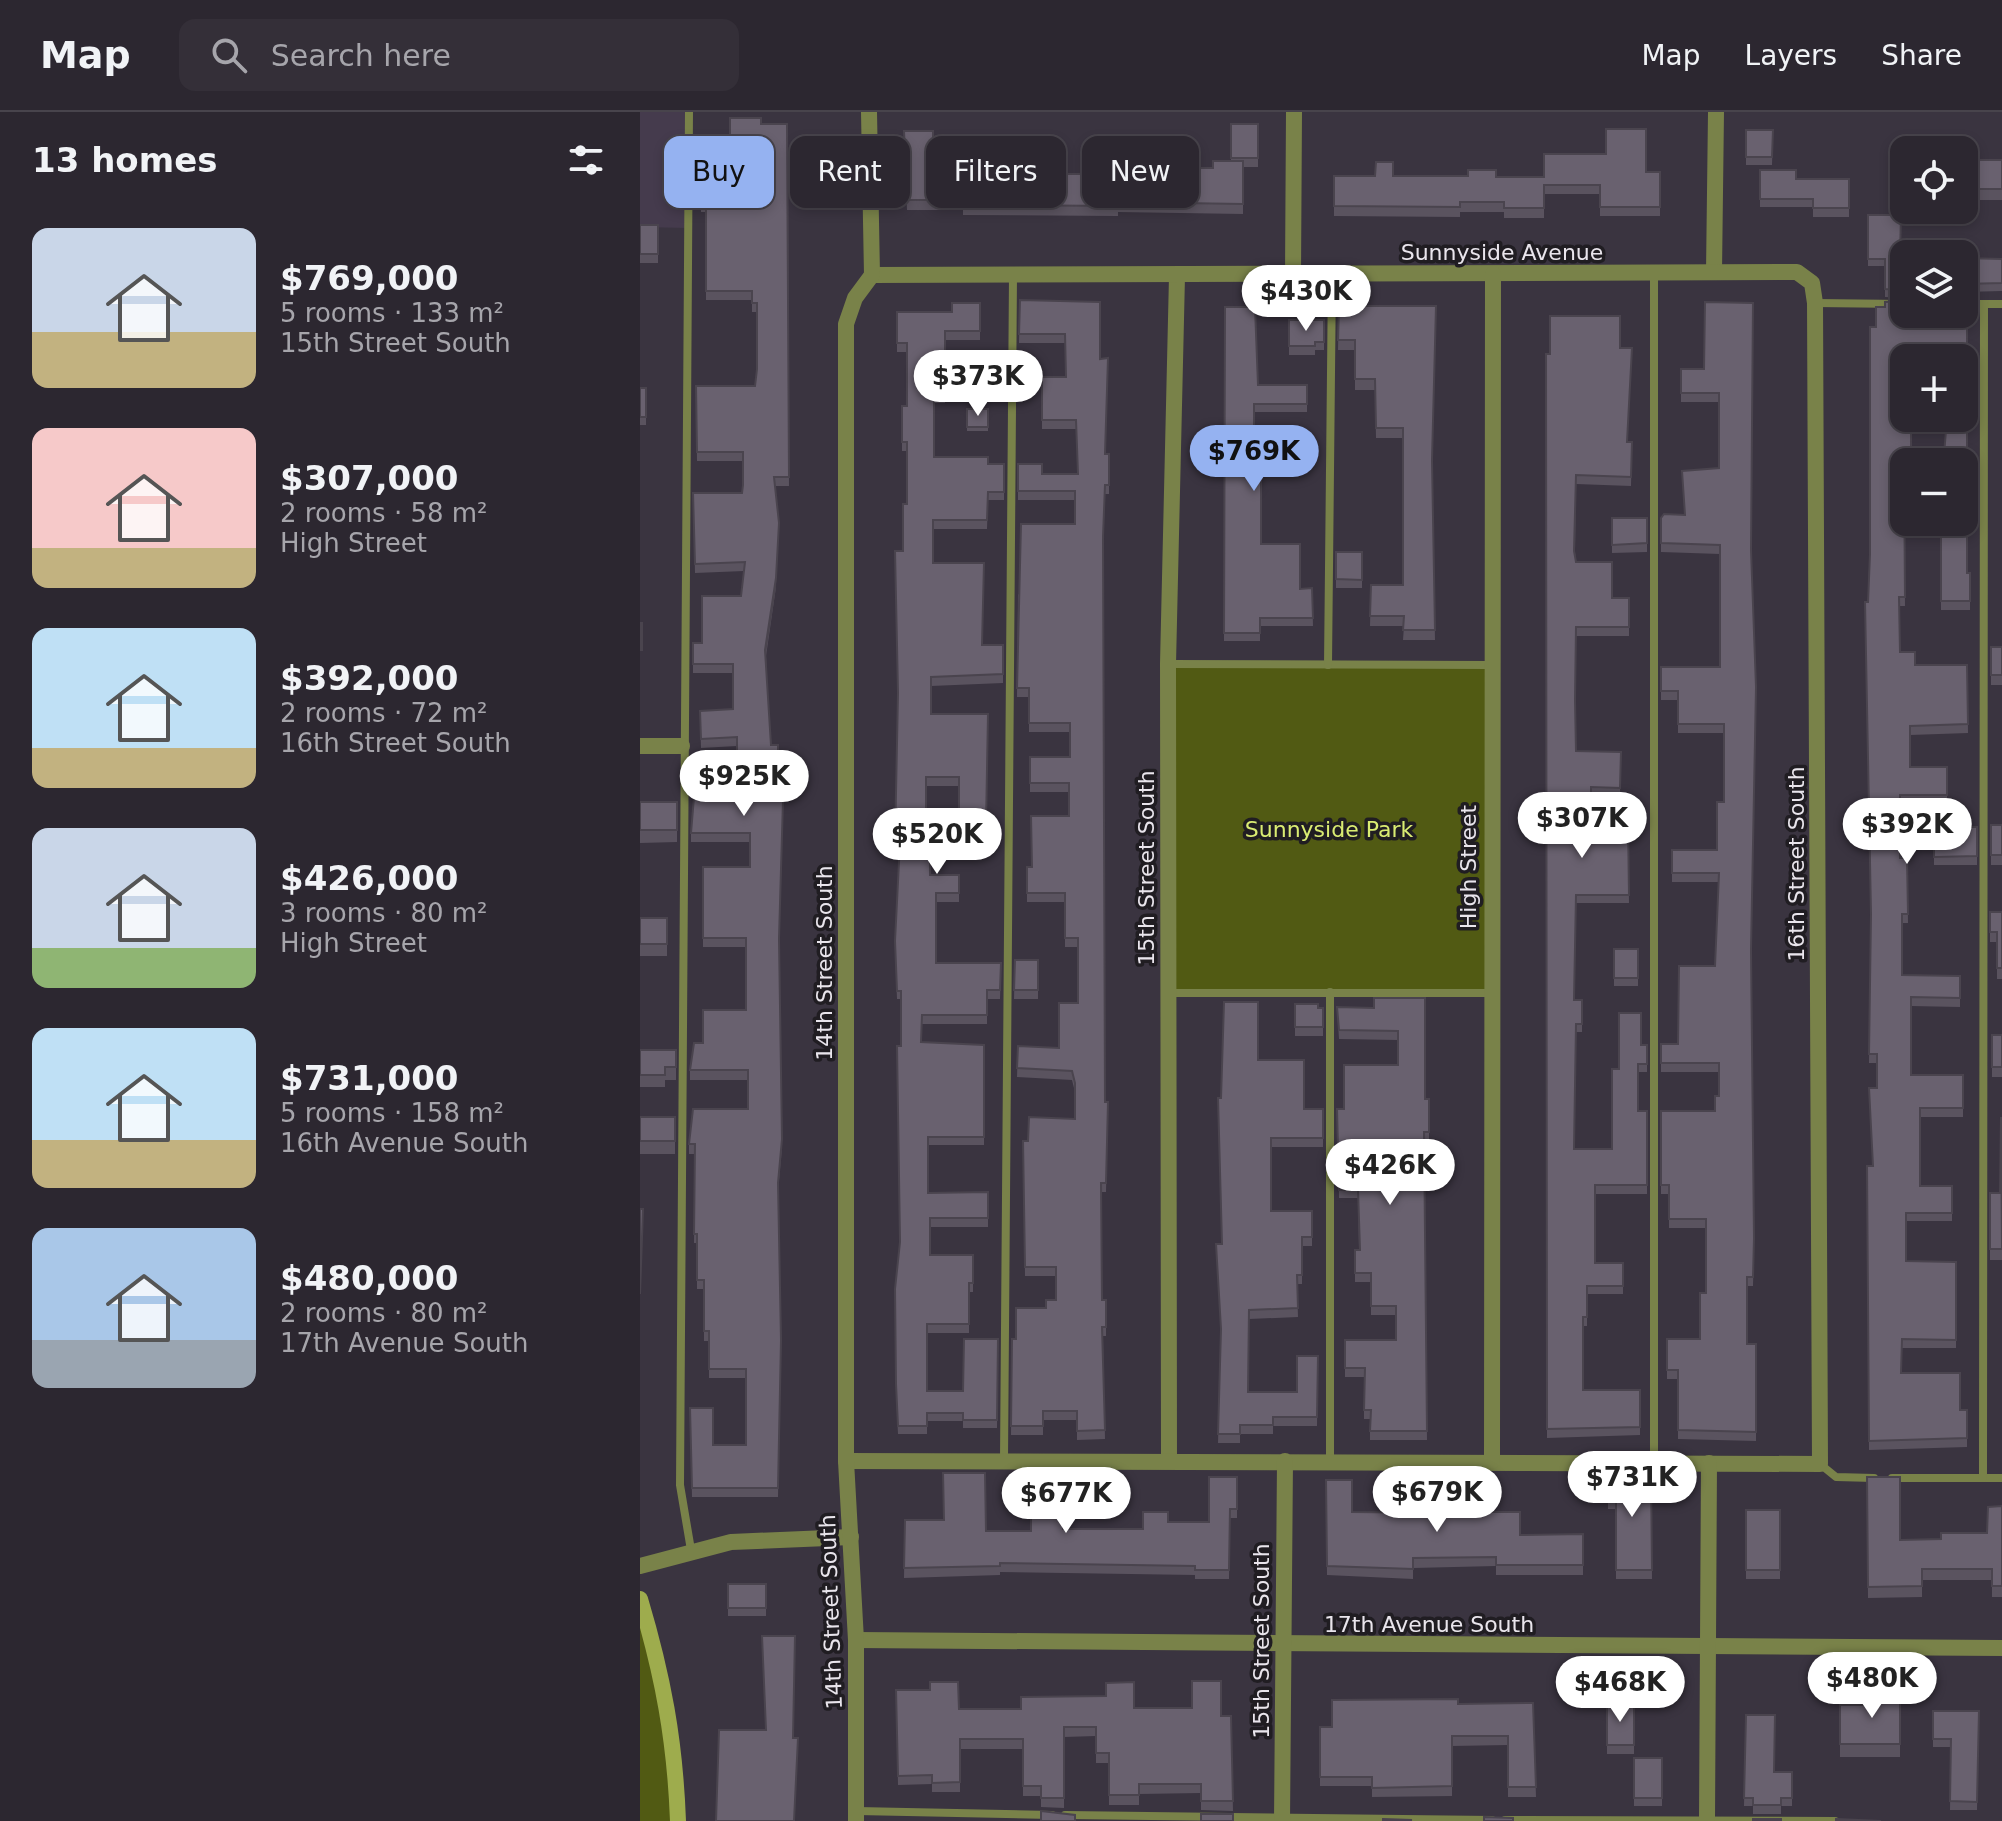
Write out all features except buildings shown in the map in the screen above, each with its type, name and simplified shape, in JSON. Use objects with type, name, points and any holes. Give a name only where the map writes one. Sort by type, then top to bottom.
[{"type":"street","points":[[869,112],[872,275]]},
{"type":"street","points":[[1293,275],[1294,112]]},
{"type":"street","points":[[1714,272],[1716,112]]},
{"type":"street","name":"Sunnyside Avenue","points":[[872,275],[1797,272]]},
{"type":"street","name":"16th Street South","points":[[1797,272],[1812,283],[1815,303],[1820,1464]]},
{"type":"street","name":"High Street","points":[[1492,1461],[1490,665],[1493,274]]},
{"type":"street","name":"14th Street South","points":[[857,1816],[856,1640],[846,1461],[846,324],[855,298],[872,275]]},
{"type":"street","name":"15th Street South","points":[[1169,1460],[1168,664],[1177,276]]},
{"type":"street","points":[[640,746],[682,746]]},
{"type":"street","points":[[846,1461],[1820,1464]]},
{"type":"street","name":"15th Street South","points":[[1282,1820],[1285,1461]]},
{"type":"street","points":[[1707,1820],[1709,1463]]},
{"type":"street","points":[[640,1566],[691,1550],[745,1541],[851,1537]]},
{"type":"street","points":[[640,1599],[658,1655],[676,1763],[678,1821]]},
{"type":"street","name":"17th Avenue South","points":[[856,1640],[2002,1648]]},
{"type":"lane","points":[[689,112],[682,746],[680,1485],[691,1550]]},
{"type":"lane","points":[[1654,273],[1654,1462]]},
{"type":"lane","points":[[1004,1460],[1013,275]]},
{"type":"lane","points":[[1328,665],[1332,275]]},
{"type":"lane","points":[[1815,303],[1890,304]]},
{"type":"lane","points":[[1978,304],[2002,304]]},
{"type":"lane","points":[[1983,1478],[1984,304]]},
{"type":"lane","points":[[1168,664],[1490,665]]},
{"type":"lane","points":[[1330,992],[1330,1461]]},
{"type":"lane","points":[[1168,993],[1490,993]]},
{"type":"lane","points":[[1820,1464],[1836,1477],[2002,1478]]},
{"type":"lane","points":[[857,1816],[1835,1821]]},
{"type":"shaded area","points":[[640,112],[689,112],[689,136],[664,136],[664,208],[688,208],[688,228],[640,227]]},
{"type":"green space","name":"Sunnyside Park","points":[[1168,664],[1490,665],[1490,993],[1168,993]]},
{"type":"green space","points":[[640,1597],[678,1821],[640,1821]]}]
